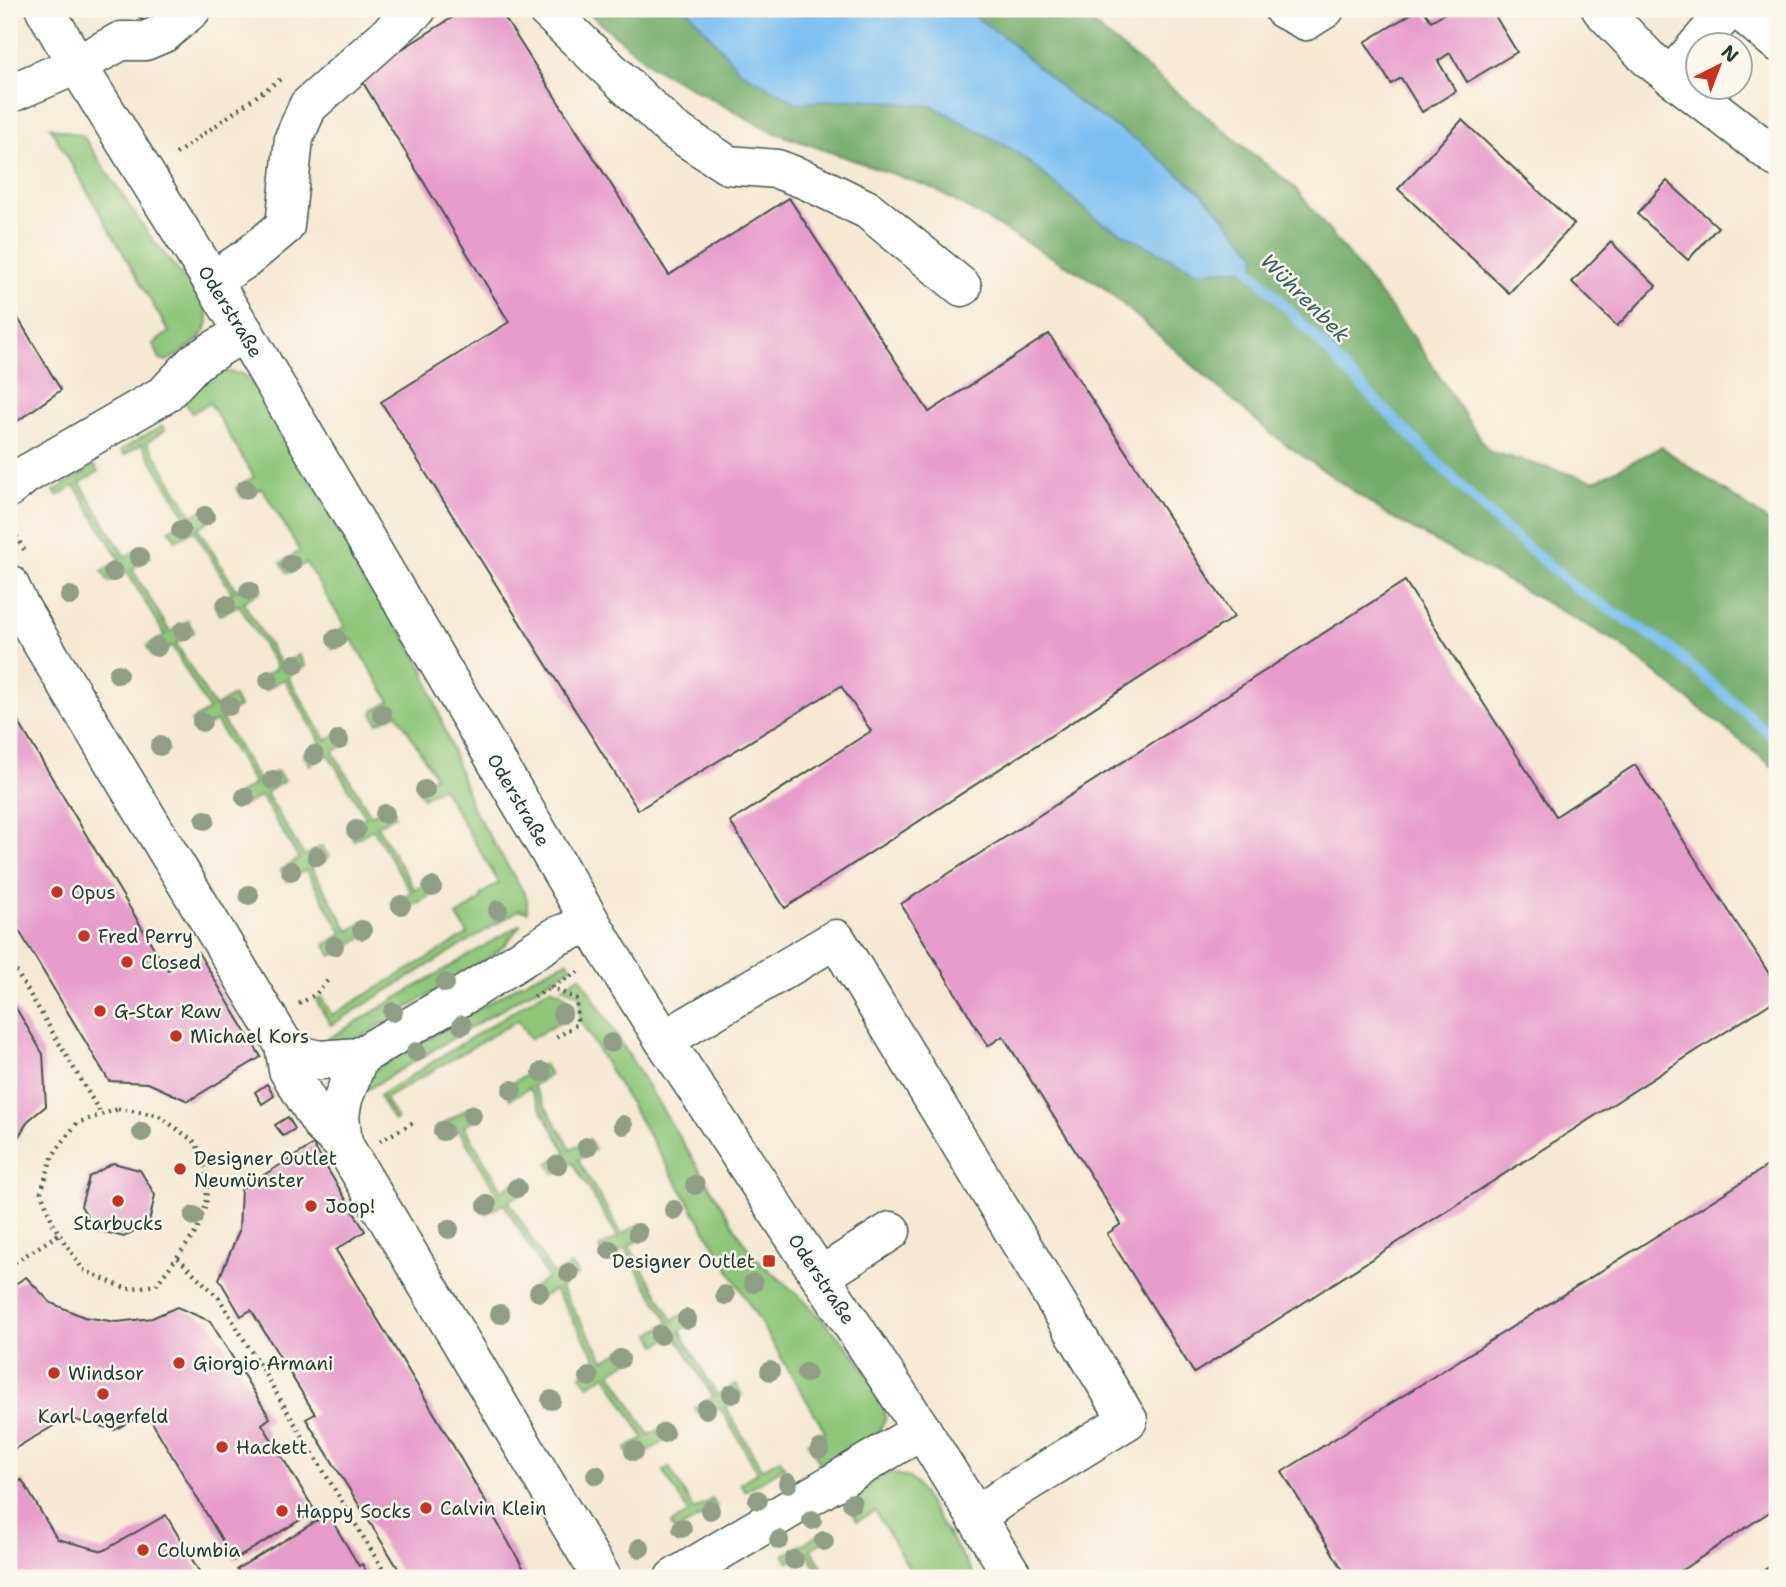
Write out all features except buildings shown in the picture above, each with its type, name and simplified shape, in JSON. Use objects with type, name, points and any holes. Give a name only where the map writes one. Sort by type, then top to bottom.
[{"type":"street","name":"Oderstraße","points":[[45,9],[145,176],[244,332],[590,923],[664,1040],[922,1430],[1014,1578]]},
{"type":"street","points":[[9,94],[77,65],[121,41],[145,41],[164,33],[192,9]]},
{"type":"street","points":[[212,281],[247,258],[285,226],[294,138],[308,106],[417,9]]},
{"type":"street","points":[[546,9],[671,128],[728,165],[777,169],[868,210],[962,287]]},
{"type":"street","points":[[1283,9],[1306,21],[1325,9]]},
{"type":"street","points":[[1601,9],[1648,58],[1777,158]]},
{"type":"street","points":[[1671,76],[1729,9]]},
{"type":"street","points":[[1738,9],[1777,42]]},
{"type":"street","points":[[17,481],[172,397],[195,362],[244,332]]},
{"type":"street","points":[[9,584],[20,607],[284,1045],[288,1070],[322,1125],[359,1143]]},
{"type":"street","points":[[284,1045],[303,1056],[320,1060],[359,1058],[557,936],[590,923]]},
{"type":"street","points":[[664,1040],[836,939],[1128,1420],[1007,1494],[976,1517]]},
{"type":"street","points":[[359,1058],[343,1099],[340,1115],[359,1143],[602,1578]]},
{"type":"street","points":[[821,1276],[891,1231]]},
{"type":"street","points":[[674,1578],[922,1430]]},
{"type":"path","points":[[145,176],[293,70]]},
{"type":"path","points":[[9,959],[101,1114]]},
{"type":"path","points":[[295,1006],[316,993],[328,979]]},
{"type":"path","points":[[550,987],[577,999],[577,1024],[553,1040]]},
{"type":"path","points":[[118,1109],[158,1115],[196,1143],[208,1177],[206,1205],[197,1231],[156,1285],[127,1289],[83,1270],[60,1234],[54,1226],[41,1192],[53,1155],[77,1123],[118,1109]]},
{"type":"path","points":[[359,1143],[414,1122]]},
{"type":"path","points":[[9,1266],[60,1234]]},
{"type":"path","points":[[178,1258],[219,1298],[388,1578]]},
{"type":"green space","points":[[584,9],[1074,9],[1295,188],[1415,339],[1488,451],[1595,481],[1661,447],[1777,527],[1777,770],[1617,642],[1389,516],[1274,436],[1102,286],[930,187],[773,132],[654,68]]},
{"type":"green space","points":[[50,127],[83,136],[149,235],[205,304],[208,324],[205,332],[193,345],[167,361],[160,359],[153,344],[169,332]]},
{"type":"green space","points":[[220,371],[242,374],[253,383],[423,668],[472,807],[527,898],[527,912],[519,910],[331,1025],[316,1000],[321,997],[332,1015],[468,934],[457,916],[480,900],[481,894],[499,883],[442,787],[423,798],[417,787],[435,776],[397,713],[378,723],[372,712],[390,701],[351,638],[333,649],[327,638],[345,626],[306,563],[288,573],[281,563],[300,551],[262,488],[243,498],[236,488],[254,477],[210,403],[192,413],[184,400],[190,389]]},
{"type":"green space","points":[[162,426],[165,430],[147,442],[192,516],[210,505],[216,516],[198,528],[236,590],[254,581],[261,591],[243,602],[281,665],[299,655],[305,666],[288,677],[326,740],[344,730],[350,741],[333,752],[371,815],[388,805],[395,815],[377,826],[415,890],[433,879],[440,890],[399,914],[392,904],[411,892],[373,829],[354,840],[348,829],[366,817],[328,754],[310,765],[303,754],[321,743],[284,679],[265,690],[259,679],[277,668],[239,605],[220,615],[214,604],[232,593],[194,530],[176,540],[169,530],[187,519],[142,444],[124,455],[121,450]]},
{"type":"green space","points":[[95,466],[98,472],[80,483],[125,557],[144,546],[150,557],[132,569],[170,632],[188,621],[194,632],[176,643],[214,707],[233,696],[239,707],[221,718],[259,781],[277,771],[284,781],[266,793],[304,856],[322,846],[329,857],[311,867],[349,931],[367,920],[373,931],[332,956],[325,945],[343,934],[306,870],[287,881],[281,870],[299,859],[261,796],[242,806],[236,796],[254,784],[216,721],[198,731],[191,721],[209,710],[172,646],[153,657],[147,646],[165,635],[127,572],[109,582],[102,571],[120,560],[75,486],[57,496],[54,491]]},
{"type":"green space","points":[[521,924],[505,945],[489,958],[349,1044],[326,1047],[328,1039]]},
{"type":"green space","points":[[568,961],[572,967],[363,1092],[363,1077],[531,978]]},
{"type":"green space","points":[[580,976],[752,1255],[808,1304],[857,1357],[884,1405],[885,1420],[879,1430],[823,1468],[808,1442],[825,1431],[580,1020],[581,997],[563,987]]},
{"type":"green space","points":[[550,988],[573,1003],[575,1007],[570,1017],[530,1039],[518,1020],[385,1099],[397,1119],[394,1121],[379,1096]]},
{"type":"green space","points":[[544,1064],[550,1075],[533,1086],[571,1149],[589,1139],[595,1149],[578,1160],[622,1234],[640,1224],[646,1235],[629,1246],[673,1320],[691,1310],[697,1320],[680,1331],[717,1395],[736,1384],[742,1395],[725,1406],[762,1469],[780,1459],[785,1467],[745,1491],[740,1483],[758,1472],[720,1408],[702,1419],[695,1408],[713,1397],[675,1334],[657,1345],[651,1334],[669,1322],[624,1249],[606,1259],[599,1248],[618,1237],[573,1163],[555,1174],[548,1163],[566,1152],[529,1088],[510,1099],[504,1088]]},
{"type":"green space","points":[[476,1104],[482,1115],[464,1126],[502,1190],[521,1179],[527,1190],[509,1201],[553,1275],[571,1265],[578,1275],[560,1287],[604,1360],[623,1350],[629,1361],[611,1372],[649,1435],[667,1425],[674,1436],[632,1460],[626,1449],[644,1438],[606,1375],[588,1385],[581,1375],[599,1363],[555,1290],[536,1300],[530,1290],[548,1278],[504,1204],[486,1214],[479,1204],[497,1193],[459,1130],[441,1140],[434,1129]]},
{"type":"green space","points":[[669,1467],[694,1510],[712,1499],[717,1507],[675,1532],[671,1524],[689,1513],[663,1471]]},
{"type":"green space","points":[[889,1472],[909,1478],[916,1484],[976,1578],[915,1578],[875,1511],[857,1521],[843,1497]]},
{"type":"green space","points":[[825,1531],[829,1538],[811,1549],[829,1578],[823,1578],[807,1552],[789,1562],[784,1555]]},
{"type":"water","points":[[687,9],[964,9],[1004,37],[1079,103],[1141,143],[1203,194],[1256,253],[1255,273],[1242,269],[1197,272],[1099,221],[1017,152],[932,106],[859,99],[797,103],[740,71]]},
{"type":"waterway","name":"Wührenbek","points":[[1245,264],[1360,385],[1494,519],[1577,589],[1667,645],[1777,740]]},
{"type":"place","name":"Opus","points":[[57,892]]},
{"type":"place","name":"Fred Perry","points":[[84,936]]},
{"type":"place","name":"Closed","points":[[127,962]]},
{"type":"place","name":"G-Star Raw","points":[[100,1011]]},
{"type":"place","name":"Michael Kors","points":[[176,1036]]},
{"type":"place","name":"Designer Outlet Neumünster","points":[[180,1169]]},
{"type":"place","name":"Starbucks","points":[[118,1201]]},
{"type":"place","name":"Joop!","points":[[311,1206]]},
{"type":"place","name":"Designer Outlet","points":[[769,1261]]},
{"type":"place","name":"Giorgio Armani","points":[[179,1363]]},
{"type":"place","name":"Windsor","points":[[54,1373]]},
{"type":"place","name":"Karl Lagerfeld","points":[[103,1394]]},
{"type":"place","name":"Hackett","points":[[222,1447]]},
{"type":"place","name":"Calvin Klein","points":[[426,1508]]},
{"type":"place","name":"Happy Socks","points":[[282,1511]]},
{"type":"place","name":"Columbia","points":[[143,1550]]}]
